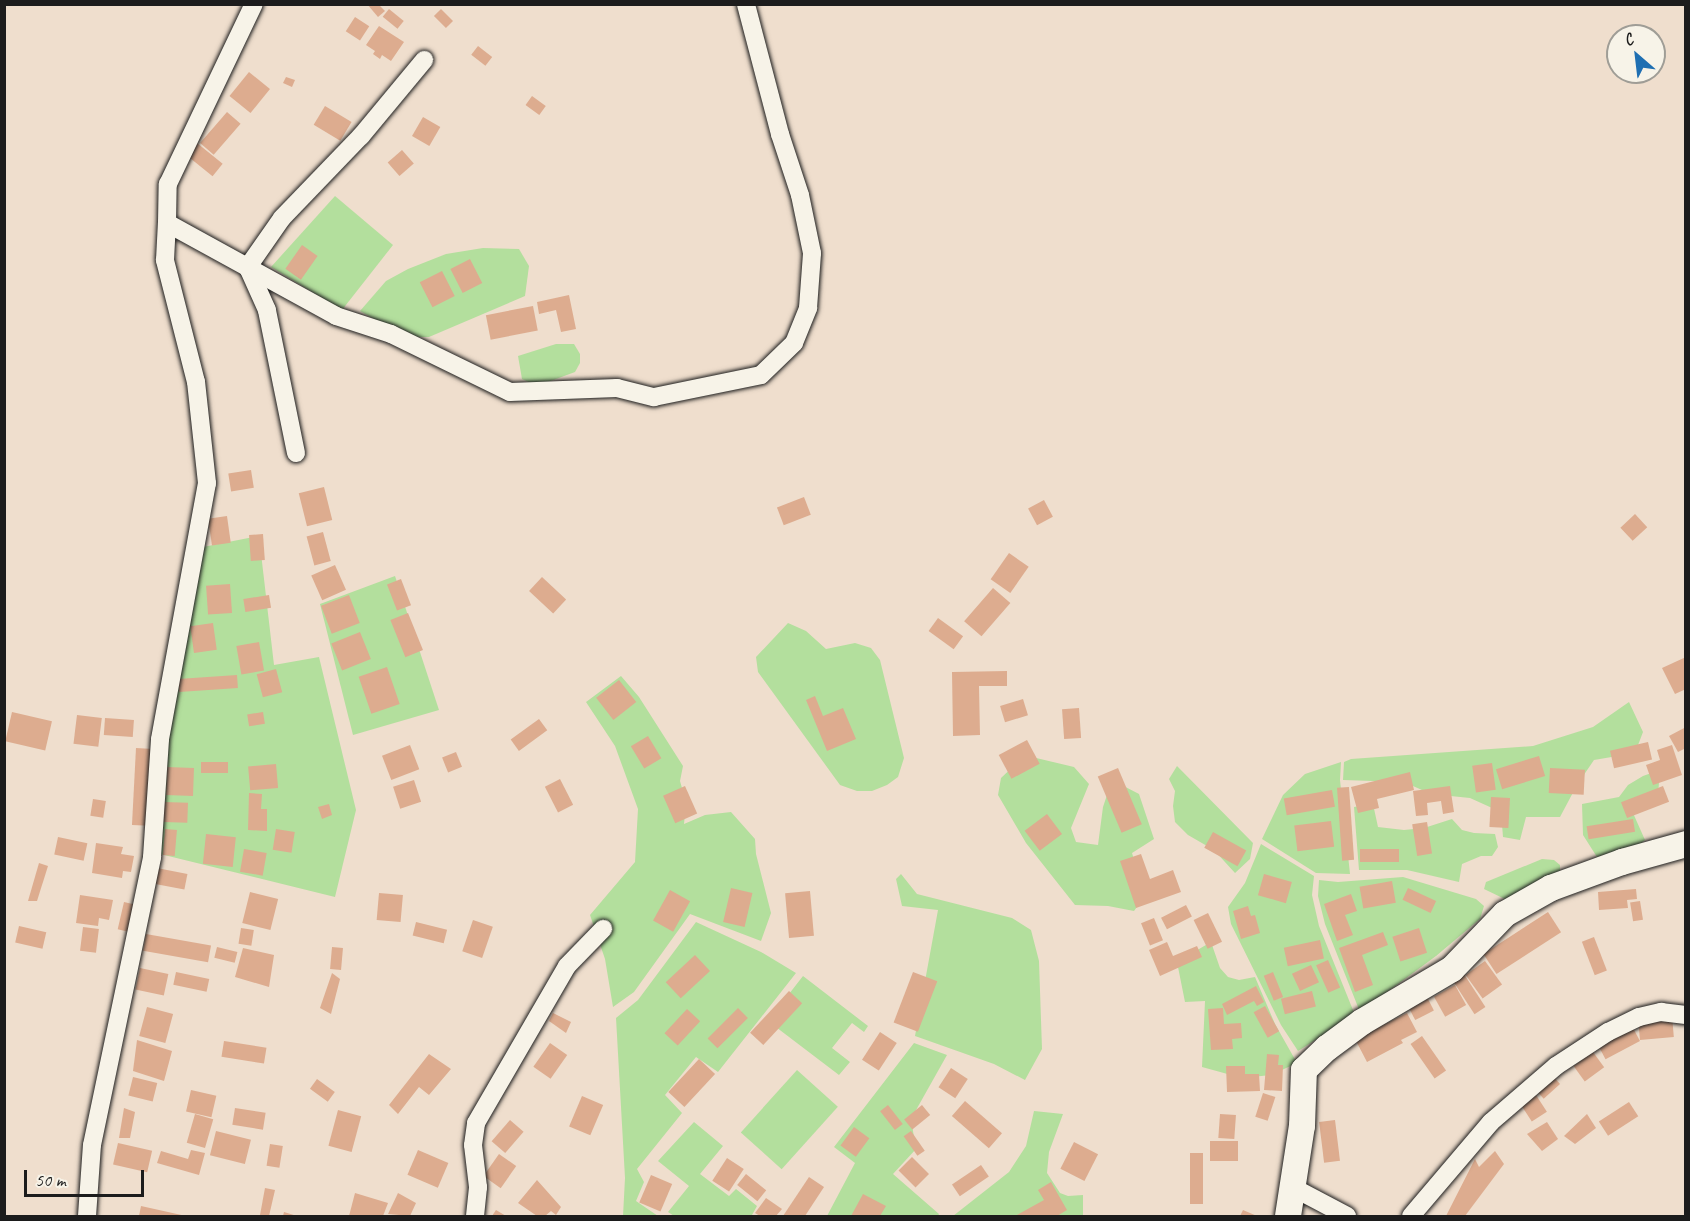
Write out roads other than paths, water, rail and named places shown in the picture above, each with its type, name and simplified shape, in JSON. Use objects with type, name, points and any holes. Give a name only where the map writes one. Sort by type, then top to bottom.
[{"type":"street","points":[[87,1216],[92,1145],[152,857],[160,739],[207,483],[196,382],[165,260],[168,184],[254,4]]},
{"type":"street","points":[[167,224],[336,316],[391,334],[510,392],[617,387],[654,397],[761,375],[794,343],[805,317],[808,308],[812,253],[800,195],[780,134],[746,4]]},
{"type":"street","points":[[296,453],[267,310],[249,270],[252,261],[282,218],[361,136],[424,60]]},
{"type":"street","points":[[1288,1216],[1302,1126],[1304,1070],[1327,1048],[1362,1022],[1452,969],[1505,914],[1551,888],[1622,862],[1686,844]]},
{"type":"street","points":[[475,1216],[478,1187],[473,1145],[476,1123],[567,966],[603,929]]},
{"type":"street","points":[[1412,1216],[1491,1122],[1556,1066],[1608,1032],[1639,1017],[1660,1012],[1686,1015]]},
{"type":"street","points":[[1294,1188],[1347,1216]]}]
